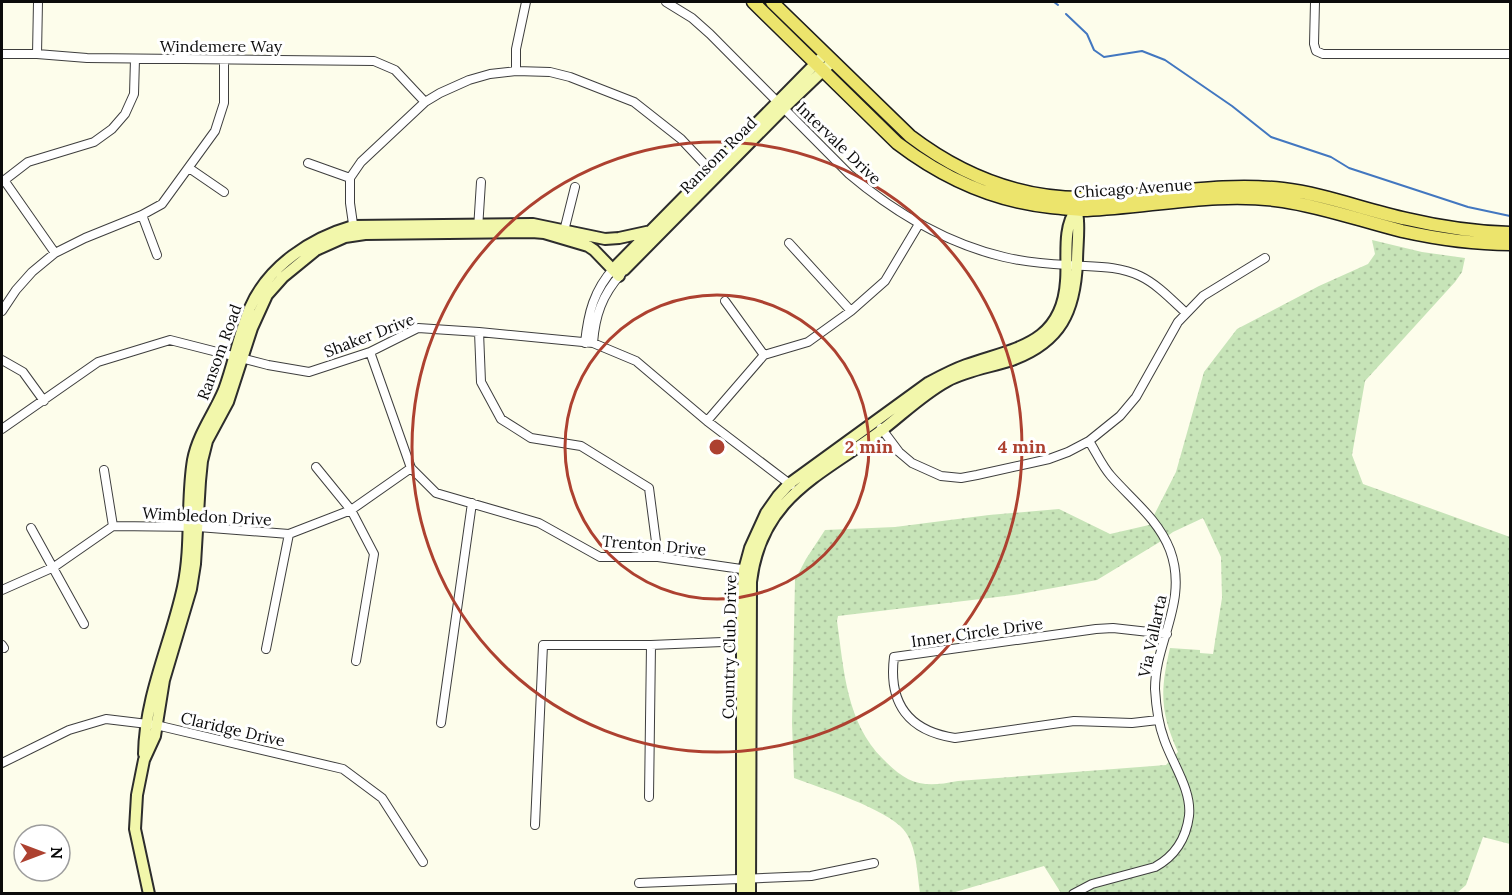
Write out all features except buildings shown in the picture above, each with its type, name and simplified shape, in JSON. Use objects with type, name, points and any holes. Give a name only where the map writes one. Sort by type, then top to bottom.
[{"type":"main road","name":"Chicago Avenue","points":[[753,2],[897,143],[945,176],[987,195],[1027,204],[1262,198],[1315,207],[1444,239],[1485,244],[1510,243]]},
{"type":"main road","name":"Chicago Avenue","points":[[772,2],[910,136],[955,166],[1001,186],[1075,204],[1235,186],[1264,187],[1320,196],[1448,228],[1510,233]]},
{"type":"street","points":[[37,54],[38,2]]},
{"type":"street","points":[[516,71],[516,49],[526,2]]},
{"type":"street","name":"Intervale Drive","points":[[666,2],[692,18],[704,29],[849,174],[873,195],[919,224],[946,238],[1005,257],[1038,263],[1120,269],[1142,277],[1186,313]]},
{"type":"street","points":[[1315,2],[1314,44],[1316,51],[1323,54],[1510,54]]},
{"type":"street","name":"Windemere Way","points":[[2,54],[87,58],[374,62],[395,70],[425,102]]},
{"type":"street","name":"Ransom Road","points":[[622,267],[830,57]]},
{"type":"street","points":[[55,253],[3,181],[28,162],[94,142],[112,129],[125,114],[134,94],[135,59]]},
{"type":"street","points":[[2,310],[32,272],[55,253],[162,204],[215,131],[224,103],[224,60]]},
{"type":"street","points":[[354,230],[350,203],[350,178],[369,154],[425,102],[469,80],[490,74],[516,71],[550,72],[570,77],[634,102],[681,139],[714,174]]},
{"type":"street","points":[[308,163],[350,178]]},
{"type":"street","points":[[189,168],[224,192]]},
{"type":"street","name":"Ransom Road","points":[[622,267],[651,231],[714,174]]},
{"type":"street","points":[[478,229],[481,182]]},
{"type":"street","points":[[563,234],[575,187]]},
{"type":"street","name":"Country Club Drive","points":[[742,894],[746,878],[748,570],[757,530],[766,513],[793,487],[879,425],[928,383],[947,373],[1021,348],[1038,338],[1059,314],[1064,301],[1078,220],[1075,204]]},
{"type":"street","points":[[142,215],[157,255]]},
{"type":"street","points":[[707,421],[764,355],[808,342],[851,311],[885,281],[919,224]]},
{"type":"street","name":"Ransom Road","points":[[148,894],[135,829],[145,734],[152,725],[156,674],[183,587],[204,451],[212,430],[228,402],[239,357],[267,295],[278,282],[316,250],[354,230],[478,229],[594,238],[619,238],[651,231]]},
{"type":"street","name":"Ransom Road","points":[[563,234],[622,267]]},
{"type":"street","points":[[589,343],[590,307],[600,285],[622,267],[619,238]]},
{"type":"street","points":[[789,243],[851,311]]},
{"type":"street","points":[[879,425],[899,452],[912,463],[941,476],[961,478],[1049,459],[1068,452],[1089,441],[1120,417],[1136,398],[1172,332],[1203,296],[1265,258]]},
{"type":"street","points":[[725,301],[764,355]]},
{"type":"street","name":"Shaker Drive","points":[[2,429],[98,362],[170,340],[268,365],[309,372],[370,352],[418,328],[479,332],[589,343],[636,362],[707,421],[793,487]]},
{"type":"street","points":[[479,332],[481,382],[501,418],[531,438],[580,446],[649,488],[658,557]]},
{"type":"street","name":"Trenton Drive","points":[[370,352],[411,468],[436,493],[539,523],[600,557],[658,557],[748,570]]},
{"type":"street","points":[[2,360],[23,372],[44,401]]},
{"type":"street","name":"Via Vallarta","points":[[1072,894],[1092,884],[1155,867],[1164,862],[1180,845],[1189,818],[1187,794],[1158,720],[1155,687],[1176,590],[1170,551],[1158,526],[1109,474],[1089,441]]},
{"type":"street","points":[[316,467],[351,510],[374,554],[356,661]]},
{"type":"street","name":"Wimbledon Drive","points":[[113,526],[193,527],[289,534],[351,510],[411,468]]},
{"type":"street","points":[[2,590],[54,567],[113,526],[104,470]]},
{"type":"street","points":[[441,723],[472,503]]},
{"type":"street","points":[[31,528],[84,624]]},
{"type":"street","points":[[266,649],[289,534]]},
{"type":"street","name":"Inner Circle Drive","points":[[1158,720],[1132,723],[1074,722],[956,738],[936,735],[918,725],[904,711],[896,693],[892,670],[894,657],[1096,629],[1113,628],[1167,634]]},
{"type":"street","points":[[535,825],[543,645],[651,645],[746,641]]},
{"type":"street","points":[[649,797],[651,645]]},
{"type":"street","name":"Claridge Drive","points":[[2,764],[69,730],[105,719],[152,725],[343,769],[382,798],[423,862]]},
{"type":"street","points":[[639,883],[811,876],[874,863]]},
{"type":"street","name":"Country Club Drive","points":[[746,878],[750,894]]},
{"type":"green space","points":[[1372,240],[1422,252],[1465,258],[1462,272],[1455,282],[1365,381],[1352,455],[1363,484],[1510,537],[1510,844],[1483,837],[1466,885],[1457,893],[1061,893],[1044,866],[952,893],[920,893],[912,844],[904,830],[883,814],[869,807],[794,778],[792,723],[795,580],[825,530],[895,527],[1059,509],[1110,534],[1149,525],[1176,472],[1204,372],[1237,329],[1319,286],[1368,264],[1375,254]],"holes":[[[1203,518],[1221,557],[1222,598],[1213,654],[1200,653],[1200,650],[1170,648],[1163,689],[1165,713],[1178,752],[1166,765],[925,784],[908,779],[892,768],[861,729],[845,676],[838,616],[1014,595],[1097,580],[1173,532]]]},
{"type":"waterway","points":[[1054,2],[1058,5]]},
{"type":"waterway","points":[[1066,14],[1087,34],[1094,50],[1104,57],[1142,51],[1165,60],[1232,106],[1271,137],[1331,157],[1349,168],[1468,207],[1510,216]]}]
